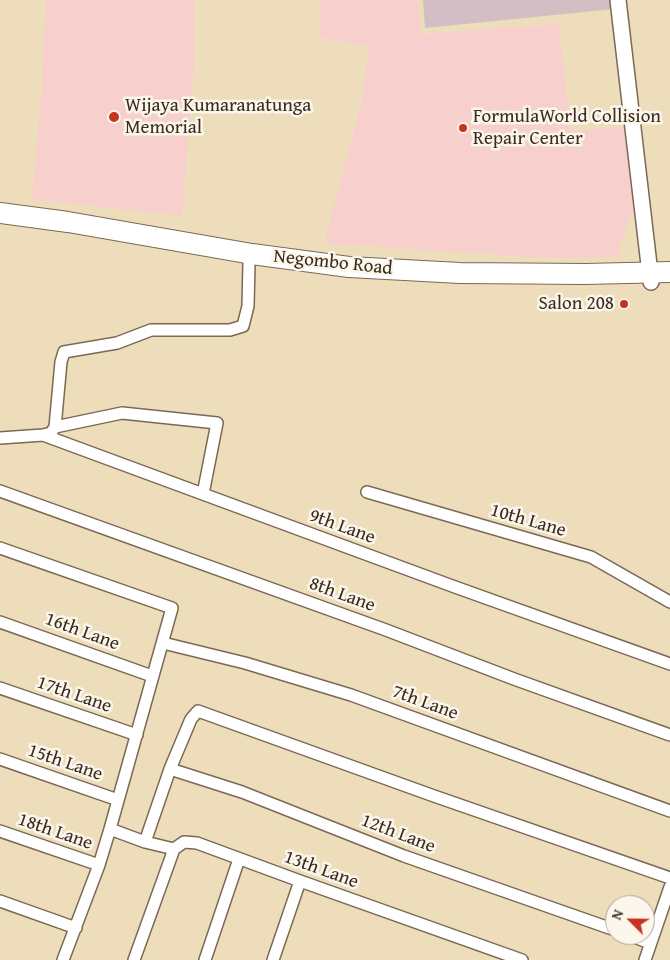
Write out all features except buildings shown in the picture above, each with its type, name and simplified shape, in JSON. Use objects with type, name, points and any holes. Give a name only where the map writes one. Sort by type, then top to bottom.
[{"type":"highway","name":"Negombo Road","points":[[0,213],[68,222],[252,254],[348,267],[460,273],[585,274],[657,279]]},
{"type":"highway","name":"Negombo Road","points":[[0,223],[346,278],[460,283],[657,279],[670,272]]},
{"type":"street","points":[[618,0],[657,279]]},
{"type":"street","points":[[43,435],[51,433],[55,427],[61,362],[64,352],[117,343],[151,330],[230,330],[243,326],[248,306],[249,263]]},
{"type":"street","points":[[55,427],[122,413],[217,423],[203,494]]},
{"type":"street","name":"9th Lane","points":[[0,438],[43,435],[446,584],[670,664]]},
{"type":"street","name":"8th Lane","points":[[0,491],[670,735]]},
{"type":"street","name":"10th Lane","points":[[367,492],[591,557],[670,602]]},
{"type":"street","points":[[0,548],[172,608],[99,865],[63,960]]},
{"type":"street","name":"16th Lane","points":[[0,622],[152,676]]},
{"type":"street","name":"7th Lane","points":[[163,643],[245,663],[351,695],[670,810]]},
{"type":"street","name":"17th Lane","points":[[0,688],[137,735]]},
{"type":"street","points":[[145,842],[170,770],[191,719],[198,711],[670,878]]},
{"type":"street","name":"15th Lane","points":[[0,759],[118,800]]},
{"type":"street","name":"12th Lane","points":[[170,770],[242,792],[404,856],[605,926]]},
{"type":"street","points":[[110,829],[145,842],[174,849],[134,960]]},
{"type":"street","name":"18th Lane","points":[[0,831],[99,865]]},
{"type":"street","name":"13th Lane","points":[[174,849],[184,842],[197,842],[239,859],[522,960]]},
{"type":"street","points":[[205,960],[239,859]]},
{"type":"street","points":[[273,960],[300,881]]},
{"type":"street","points":[[655,929],[670,887]]},
{"type":"street","points":[[0,901],[76,928]]},
{"type":"street","points":[[645,960],[649,945]]},
{"type":"shaded area","name":"Wijaya Kumaranatunga Memorial","points":[[46,0],[194,0],[194,65],[182,216],[32,199],[41,97]]},
{"type":"shaded area","name":"FormulaWorld Collision Repair Center","points":[[320,0],[418,0],[421,34],[559,24],[571,131],[631,126],[638,214],[629,217],[617,257],[546,258],[324,243],[362,101],[368,55],[365,45],[320,38]]},
{"type":"shaded area","points":[[423,0],[613,0],[614,9],[425,28]]},
{"type":"place","name":"Wijaya Kumaranatunga Memorial","points":[[114,117]]},
{"type":"place","name":"FormulaWorld Collision Repair Center","points":[[463,128]]},
{"type":"place","name":"Salon 208","points":[[624,304]]}]
